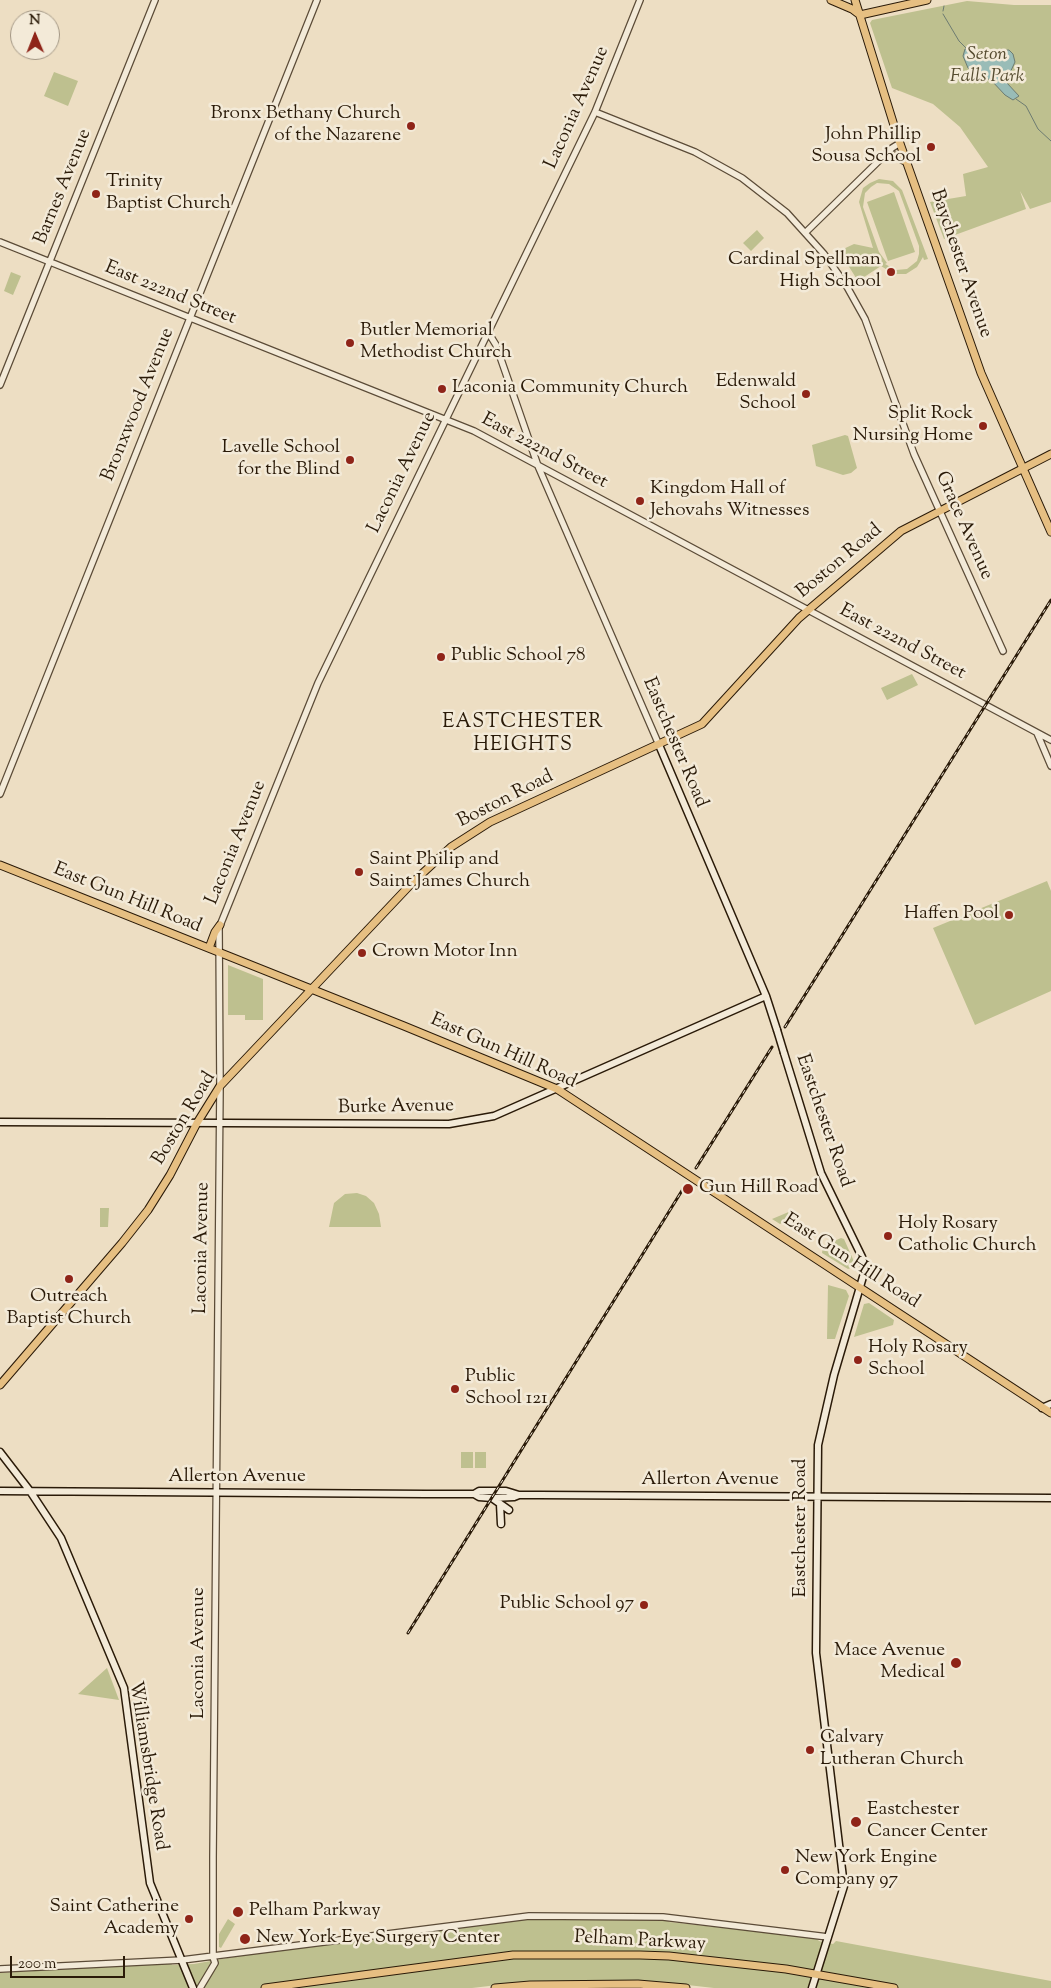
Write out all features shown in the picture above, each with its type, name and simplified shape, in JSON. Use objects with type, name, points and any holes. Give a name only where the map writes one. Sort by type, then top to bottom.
[{"type":"main road","points":[[831,0],[854,10],[860,15],[928,0]]},
{"type":"main road","name":"Baychester Avenue","points":[[855,0],[900,143],[981,373],[1051,532]]},
{"type":"main road","points":[[882,158],[895,156],[907,162]]},
{"type":"main road","name":"Boston Road","points":[[0,1384],[130,1233],[170,1175],[197,1123],[220,1086],[416,880],[451,848],[500,817],[702,724],[808,610],[901,532],[1051,454]]},
{"type":"main road","name":"Eastchester Road","points":[[658,745],[766,996],[821,1173],[864,1264],[865,1270],[834,1375],[818,1445],[816,1653],[844,1886],[812,1988]]},
{"type":"main road","name":"East Gun Hill Road","points":[[0,865],[557,1089],[1051,1413]]},
{"type":"main road","points":[[208,948],[220,925]]},
{"type":"main road","name":"Burke Avenue","points":[[0,1122],[449,1124],[494,1116],[766,996]]},
{"type":"main road","points":[[1042,1408],[1051,1404]]},
{"type":"main road","name":"Williamsbridge Road","points":[[0,1452],[30,1491],[61,1538],[124,1688],[150,1883],[193,1988]]},
{"type":"main road","name":"Allerton Avenue","points":[[0,1491],[474,1494],[479,1497],[492,1498],[514,1498],[519,1495]]},
{"type":"main road","name":"Allerton Avenue","points":[[474,1494],[479,1491],[506,1491],[519,1495],[1051,1498]]},
{"type":"main road","points":[[492,1498],[510,1510]]},
{"type":"main road","points":[[500,1504],[501,1524]]},
{"type":"main road","name":"Pelham Parkway","points":[[265,1988],[520,1955],[660,1955],[817,1974],[894,1988]]},
{"type":"main road","points":[[495,1988],[530,1985],[644,1984],[686,1988]]},
{"type":"main road","points":[[530,1985],[538,1988]]},
{"type":"street","name":"Barnes Avenue","points":[[0,385],[155,0]]},
{"type":"street","name":"Bronxwood Avenue","points":[[0,794],[317,0]]},
{"type":"street","name":"Laconia Avenue","points":[[214,1960],[220,925],[318,683],[595,112],[640,0]]},
{"type":"street","name":"Grace Avenue","points":[[595,112],[688,149],[726,168],[773,200],[806,232],[830,261],[854,298],[872,336],[914,454],[1003,651]]},
{"type":"street","points":[[806,232],[900,143]]},
{"type":"street","name":"East 222nd Street","points":[[0,242],[474,431],[1051,740]]},
{"type":"street","name":"Eastchester Road","points":[[488,332],[496,345],[538,466],[658,745]]},
{"type":"street","points":[[1036,733],[1051,766]]},
{"type":"street","points":[[0,1969],[214,1960],[529,1916],[663,1917],[828,1938]]},
{"type":"street","points":[[200,1988],[214,1960]]},
{"type":"green space","name":"Seton Falls Park","points":[[967,1],[1014,5],[1051,5],[1051,202],[1030,209],[1020,191],[1026,209],[944,239],[930,202],[966,196],[963,174],[988,167],[960,127],[933,104],[892,88],[870,23],[872,20]]},
{"type":"green space","points":[[54,72],[78,81],[68,106],[44,96]]},
{"type":"green space","points":[[879,179],[893,181],[902,190],[928,259],[924,260],[923,257],[917,267],[906,274],[894,274],[881,266],[858,281],[839,251],[854,244],[873,248],[859,202],[863,188]],"holes":[[[877,183],[889,184],[899,191],[919,246],[917,261],[907,269],[896,270],[885,264],[887,263],[879,252],[863,207],[865,193],[871,187]]]},
{"type":"green space","points":[[894,192],[915,252],[888,261],[867,202]]},
{"type":"green space","points":[[757,230],[764,238],[751,251],[743,243]]},
{"type":"green space","points":[[11,272],[21,276],[13,295],[4,291]]},
{"type":"green space","points":[[845,435],[848,436],[857,468],[851,473],[843,475],[816,466],[812,445]]},
{"type":"green space","points":[[912,674],[918,685],[887,700],[881,688]]},
{"type":"green space","points":[[1047,881],[1051,891],[1051,991],[975,1025],[933,928]]},
{"type":"green space","points":[[228,965],[263,979],[263,1020],[245,1020],[245,1015],[228,1015]]},
{"type":"green space","points":[[357,1193],[366,1196],[374,1203],[379,1214],[381,1227],[329,1227],[334,1203],[345,1194]]},
{"type":"green space","points":[[100,1208],[109,1208],[108,1227],[100,1227]]},
{"type":"green space","points":[[791,1211],[792,1214],[797,1212],[798,1216],[780,1224],[772,1219]]},
{"type":"green space","points":[[841,1238],[844,1239],[856,1266],[848,1269],[822,1253],[823,1246]]},
{"type":"green space","points":[[828,1285],[846,1290],[849,1296],[835,1339],[827,1339]]},
{"type":"green space","points":[[869,1303],[894,1320],[893,1325],[854,1337],[864,1304]]},
{"type":"green space","points":[[461,1452],[473,1452],[473,1468],[461,1468]]},
{"type":"green space","points":[[475,1452],[486,1452],[486,1468],[475,1468]]},
{"type":"green space","points":[[107,1668],[119,1700],[78,1694]]},
{"type":"green space","name":"Pelham Parkway","points":[[528,1918],[657,1919],[668,1920],[669,1922],[801,1936],[833,1944],[836,1941],[1051,1981],[1051,1988],[714,1988],[652,1981],[523,1982],[472,1988],[0,1988],[0,1973],[171,1963],[172,1965],[194,1964],[238,1956]]},
{"type":"green space","points":[[228,1919],[235,1924],[221,1948],[219,1947],[219,1934]]},
{"type":"water","points":[[969,48],[977,52],[1009,50],[1013,54],[1015,62],[1007,83],[1019,96],[1013,100],[1005,95],[991,80],[976,75],[968,68],[963,56],[965,49]]},
{"type":"waterway","points":[[943,11],[944,6]]},
{"type":"waterway","points":[[943,14],[959,41],[966,48]]},
{"type":"waterway","points":[[1016,99],[1026,106],[1038,129],[1051,141]]},
{"type":"railway","points":[[785,1027],[1051,600]]},
{"type":"railway","points":[[696,1168],[772,1047]]},
{"type":"railway","points":[[408,1633],[683,1189]]},
{"type":"place","name":"Bronx Bethany Church of the Nazarene","points":[[411,126]]},
{"type":"place","name":"John Phillip Sousa School","points":[[931,147]]},
{"type":"place","name":"Trinity Baptist Church","points":[[96,194]]},
{"type":"place","name":"Cardinal Spellman High School","points":[[891,272]]},
{"type":"place","name":"Butler Memorial Methodist Church","points":[[350,343]]},
{"type":"place","name":"Laconia Community Church","points":[[442,389]]},
{"type":"place","name":"Edenwald School","points":[[806,394]]},
{"type":"place","name":"Split Rock Nursing Home","points":[[983,426]]},
{"type":"place","name":"Lavelle School for the Blind","points":[[350,460]]},
{"type":"place","name":"Kingdom Hall of Jehovahs Witnesses","points":[[640,501]]},
{"type":"place","name":"Public School 78","points":[[441,657]]},
{"type":"place","name":"Saint Philip and Saint James Church","points":[[359,872]]},
{"type":"place","name":"Haffen Pool","points":[[1009,915]]},
{"type":"place","name":"Crown Motor Inn","points":[[362,953]]},
{"type":"place","name":"Gun Hill Road","points":[[688,1189]]},
{"type":"place","name":"Holy Rosary Catholic Church","points":[[888,1236]]},
{"type":"place","name":"Outreach Baptist Church","points":[[69,1279]]},
{"type":"place","name":"Holy Rosary School","points":[[858,1360]]},
{"type":"place","name":"Public School 121","points":[[455,1389]]},
{"type":"place","name":"Public School 97","points":[[644,1605]]},
{"type":"place","name":"Mace Avenue Medical","points":[[956,1663]]},
{"type":"place","name":"Calvary Lutheran Church","points":[[810,1750]]},
{"type":"place","name":"Eastchester Cancer Center","points":[[856,1822]]},
{"type":"place","name":"New York Engine Company 97","points":[[785,1870]]},
{"type":"place","name":"Pelham Parkway","points":[[238,1912]]},
{"type":"place","name":"Saint Catherine Academy","points":[[189,1919]]},
{"type":"place","name":"New York Eye Surgery Center","points":[[245,1939]]},
{"type":"district","name":"EASTCHESTER HEIGHTS","points":[[523,736]]}]
